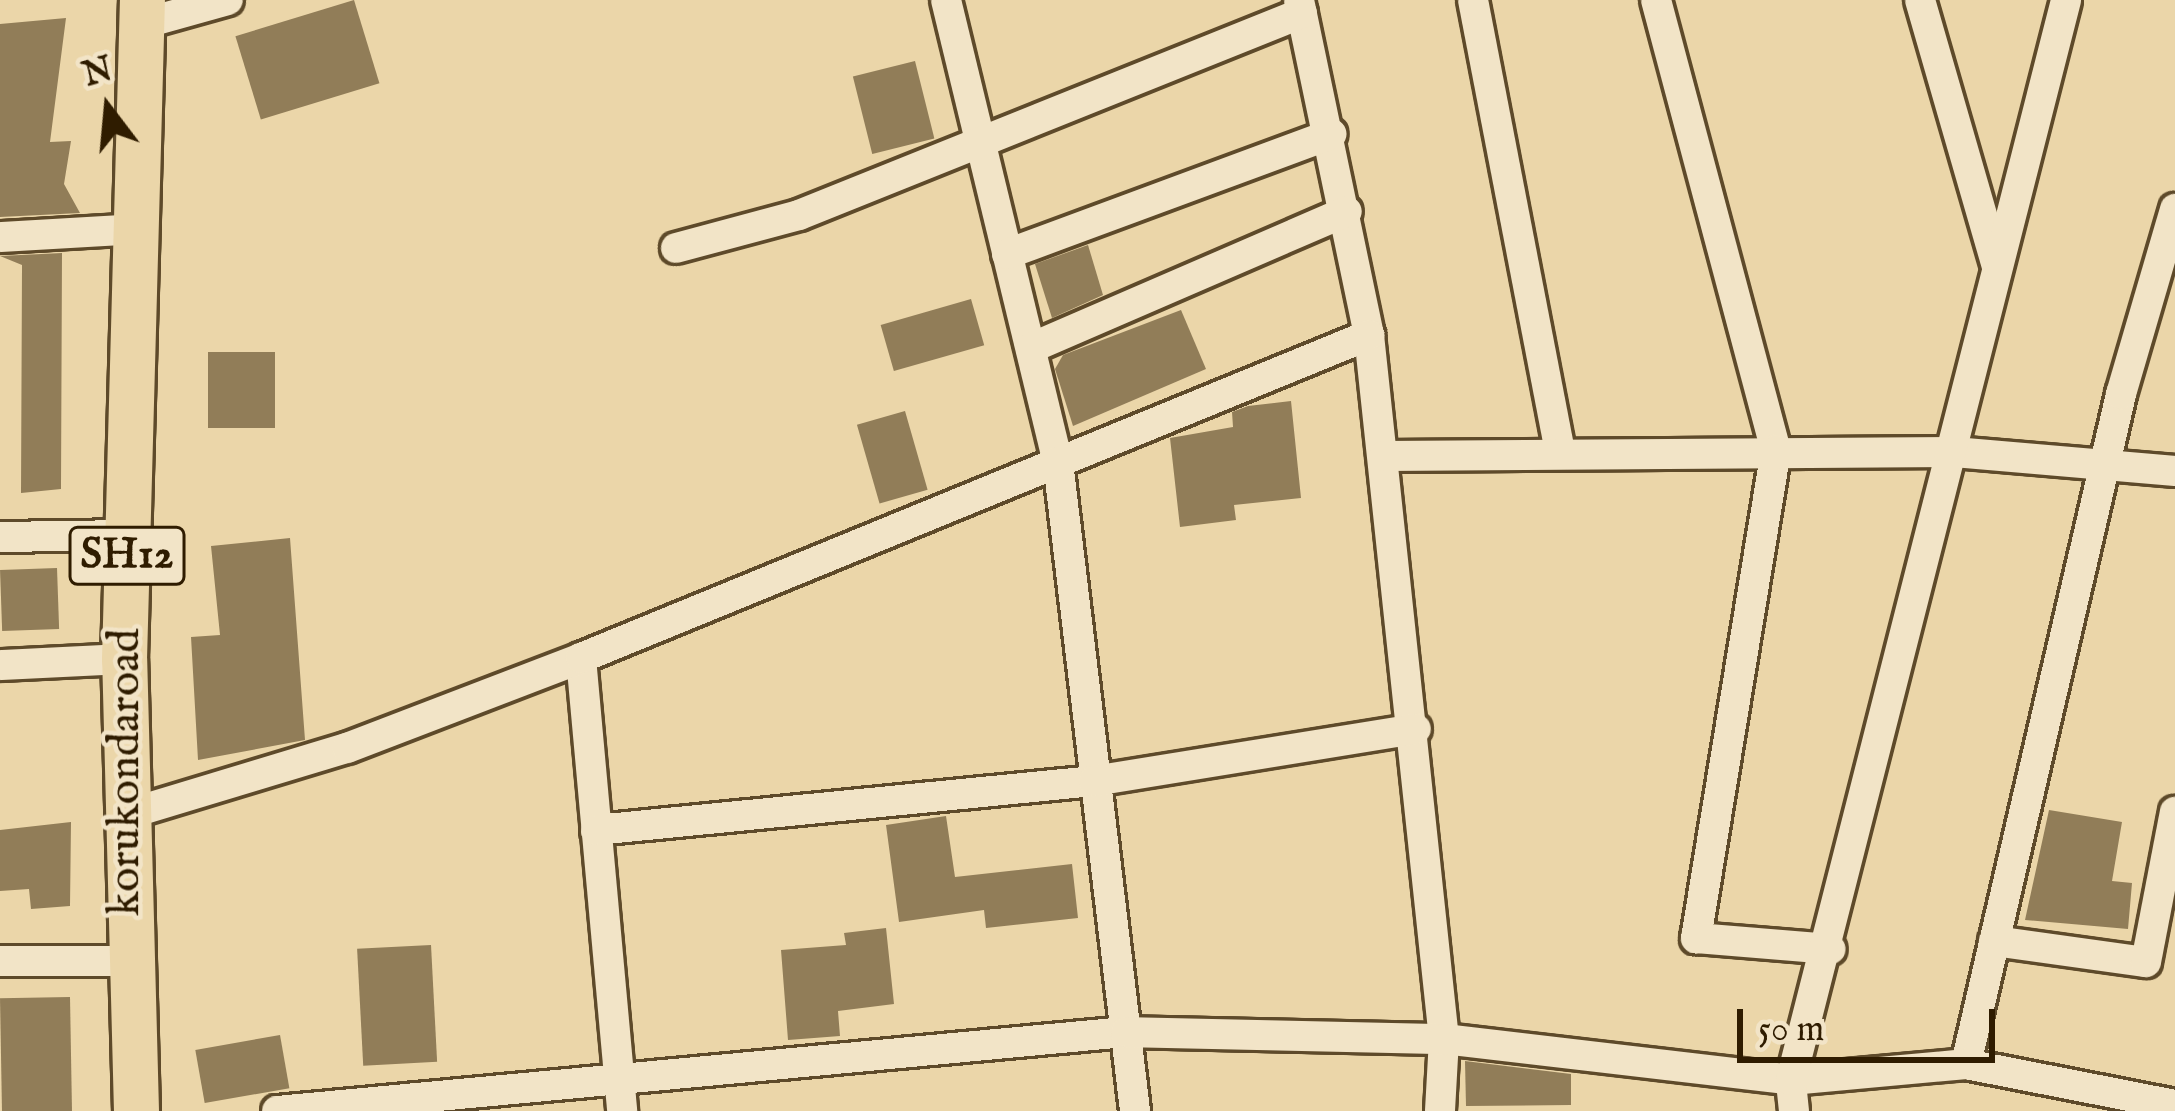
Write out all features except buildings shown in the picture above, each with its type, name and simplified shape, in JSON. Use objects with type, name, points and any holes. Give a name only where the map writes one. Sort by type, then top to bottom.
[{"type":"main road","name":"korukondaroad","points":[[136,1111],[125,962],[124,659],[142,12]]},
{"type":"street","points":[[142,12],[228,0]]},
{"type":"street","points":[[946,0],[1058,462],[1136,1111]]},
{"type":"street","points":[[1473,0],[1560,453]]},
{"type":"street","points":[[1656,0],[1775,450],[1696,938],[1832,949]]},
{"type":"street","points":[[1920,0],[1999,272]]},
{"type":"street","points":[[1793,1095],[2066,0]]},
{"type":"street","points":[[676,248],[799,215],[979,136],[1301,6],[1369,335],[1416,728],[1444,1039],[1440,1111]]},
{"type":"street","points":[[1006,254],[1331,134]]},
{"type":"street","points":[[1966,1064],[2104,466],[2175,208]]},
{"type":"street","points":[[1031,348],[1347,211]]},
{"type":"street","points":[[0,237],[137,229]]},
{"type":"street","points":[[128,814],[347,748],[581,658],[1369,335]]},
{"type":"street","points":[[1384,456],[1954,452],[2175,471]]},
{"type":"street","points":[[0,537],[128,535]]},
{"type":"street","points":[[581,658],[620,1096]]},
{"type":"street","points":[[0,665],[124,659]]},
{"type":"street","points":[[596,830],[1094,781],[1416,728]]},
{"type":"street","points":[[1994,941],[2146,962],[2175,812]]},
{"type":"street","points":[[0,961],[125,962]]},
{"type":"street","points":[[277,1111],[620,1096],[1126,1032],[1444,1039],[1793,1095],[1966,1064],[2175,1105]]}]
